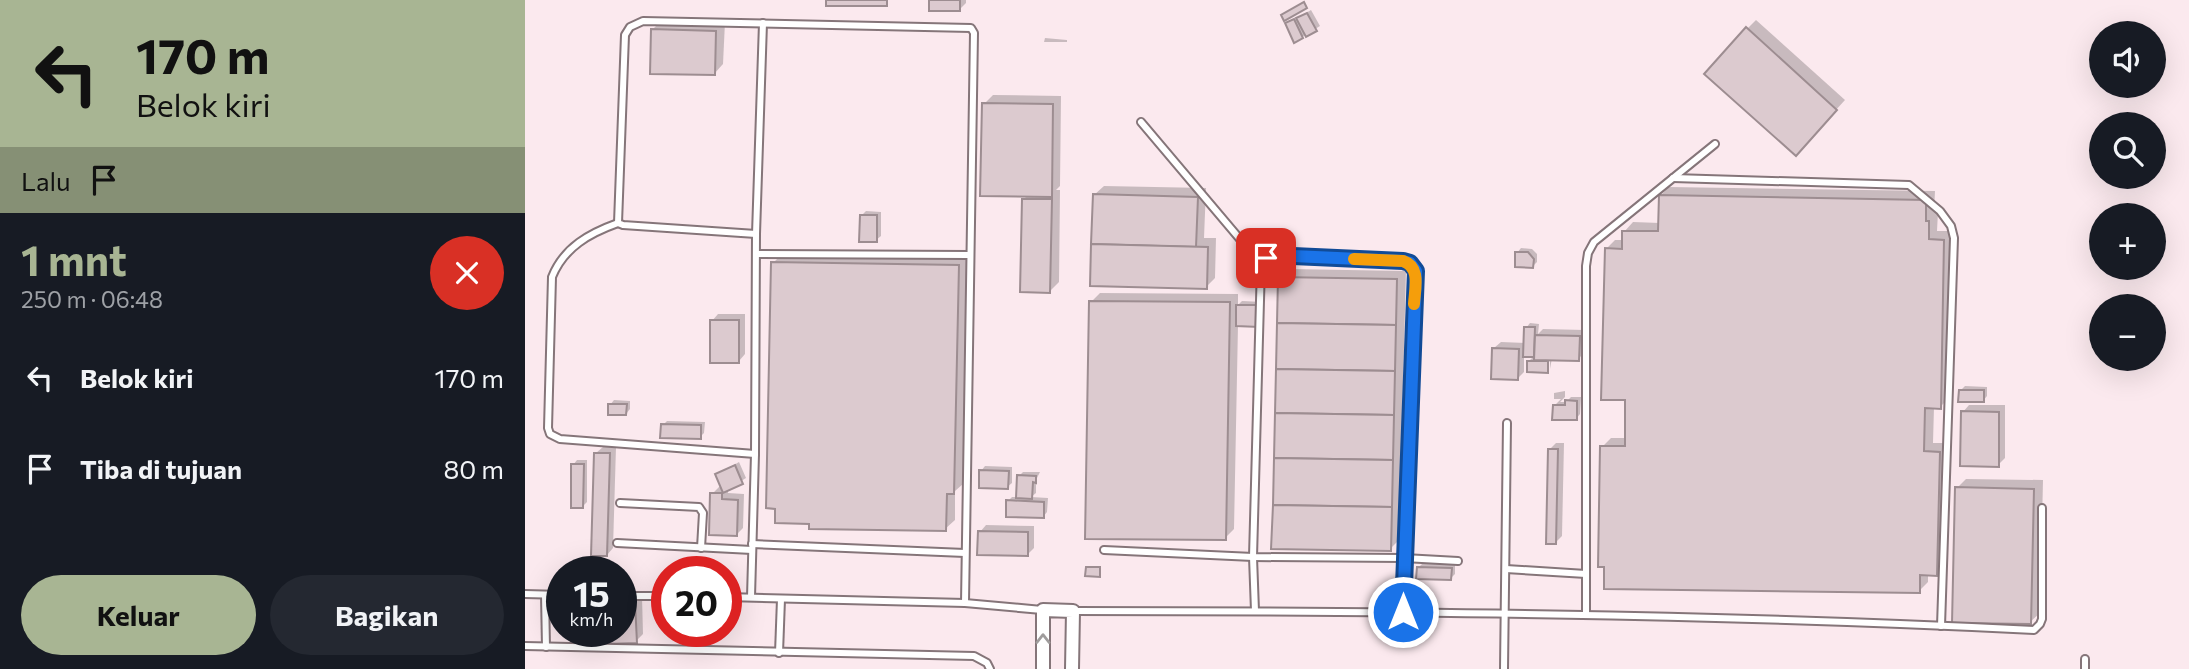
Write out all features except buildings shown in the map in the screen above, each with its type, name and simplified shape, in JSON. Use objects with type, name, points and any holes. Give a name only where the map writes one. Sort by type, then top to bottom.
[{"type":"street","points":[[1043,669],[1043,610],[1073,611],[1072,669]]},
{"type":"lane","points":[[618,223],[625,34],[630,27],[643,21],[971,28],[974,33],[965,603]]},
{"type":"lane","points":[[751,597],[756,234],[763,23]]},
{"type":"lane","points":[[1142,122],[1261,264],[1253,557],[1255,611]]},
{"type":"lane","points":[[1587,615],[1588,253],[1594,242],[1714,144]]},
{"type":"lane","points":[[1673,177],[1909,185],[1940,211],[1951,226],[1954,238],[1941,626]]},
{"type":"lane","points":[[755,454],[561,439],[550,434],[548,428],[552,278],[562,259],[580,241],[618,223],[756,234]]},
{"type":"lane","points":[[757,254],[969,255]]},
{"type":"lane","points":[[1261,264],[1271,255],[1403,261],[1410,263],[1416,271],[1403,612]]},
{"type":"lane","points":[[1504,669],[1507,423]]},
{"type":"lane","points":[[620,503],[699,507],[703,513],[701,548]]},
{"type":"lane","points":[[1073,611],[1587,615],[2034,630],[2040,624],[2042,508]]},
{"type":"lane","points":[[617,543],[701,548],[752,547],[965,554]]},
{"type":"lane","points":[[1104,550],[1253,557],[1458,561]]},
{"type":"lane","points":[[1506,569],[1586,574]]},
{"type":"lane","points":[[525,594],[545,595],[546,647]]},
{"type":"lane","points":[[742,597],[965,603],[1043,610]]},
{"type":"lane","points":[[779,653],[781,599]]},
{"type":"lane","points":[[525,646],[974,656],[987,663],[990,669]]},
{"type":"lane","points":[[2085,659],[2085,669]]},
{"type":"slow traffic","points":[[1354,259],[1410,263],[1416,271],[1414,304]]},
{"type":"route","points":[[1266,258],[1271,255],[1403,261],[1410,263],[1416,271],[1403,612]]}]
